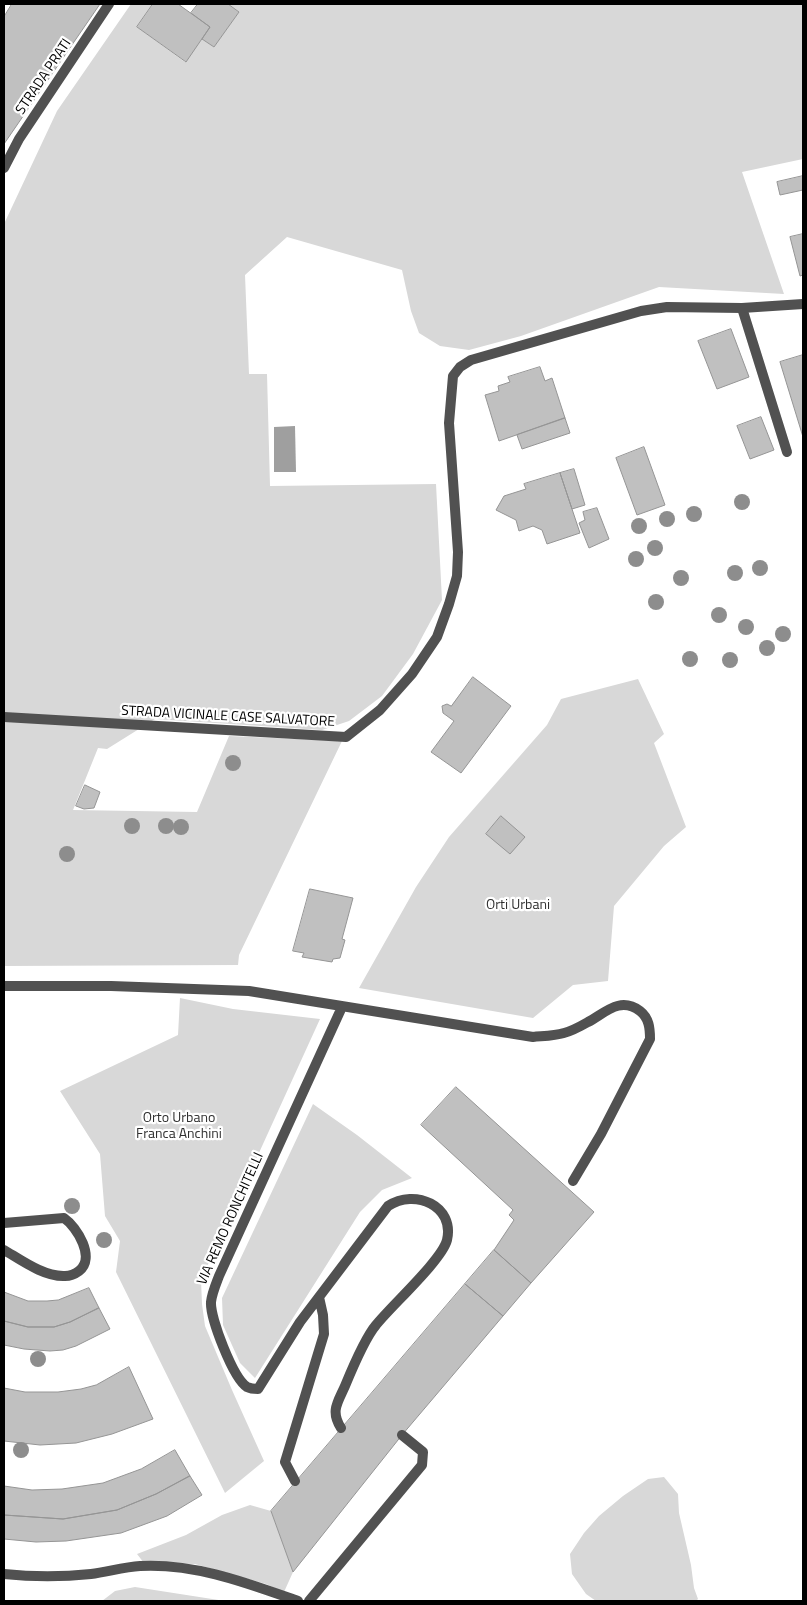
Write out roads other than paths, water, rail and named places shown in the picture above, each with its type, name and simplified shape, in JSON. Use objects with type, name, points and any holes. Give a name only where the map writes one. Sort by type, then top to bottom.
[{"type":"street","name":"STRADA PRATI","points":[[4,168],[19,139],[109,4]]},
{"type":"street","name":"STRADA VICINALE CASE SALVATORE","points":[[4,717],[346,737],[380,710],[412,674],[437,637],[449,604],[457,576],[458,552],[449,424],[452,376],[460,367],[471,360],[641,312],[667,307],[742,308],[803,304]]},
{"type":"street","points":[[742,308],[787,452]]},
{"type":"street","points":[[4,986],[111,986],[249,991],[533,1036],[562,1034],[588,1023],[610,1008],[618,1005],[636,1008],[648,1021],[650,1039],[601,1134],[573,1181]]},
{"type":"street","name":"VIA REMO RONCHITELLI","points":[[341,1428],[334,1412],[351,1371],[375,1326],[417,1280],[442,1250],[447,1240],[447,1231],[442,1214],[430,1203],[418,1198],[407,1198],[394,1202],[383,1211],[300,1322],[258,1388],[252,1389],[246,1386],[230,1360],[213,1316],[211,1302],[214,1289],[342,1007]]},
{"type":"street","points":[[4,1223],[64,1218],[72,1224],[85,1250],[87,1260],[82,1269],[75,1274],[57,1275],[32,1266],[4,1250]]},
{"type":"street","points":[[295,1481],[285,1462],[324,1334],[323,1315],[319,1297]]},
{"type":"street","points":[[309,1601],[422,1465],[422,1452],[402,1435]]},
{"type":"street","points":[[4,1574],[48,1577],[92,1574],[140,1566],[188,1568],[238,1580],[298,1601]]},
{"type":"park label","name":"Orti Urbani","points":[[518,906]]},
{"type":"park label","name":"Orto Urbano Franca Anchini","points":[[179,1128]]}]
